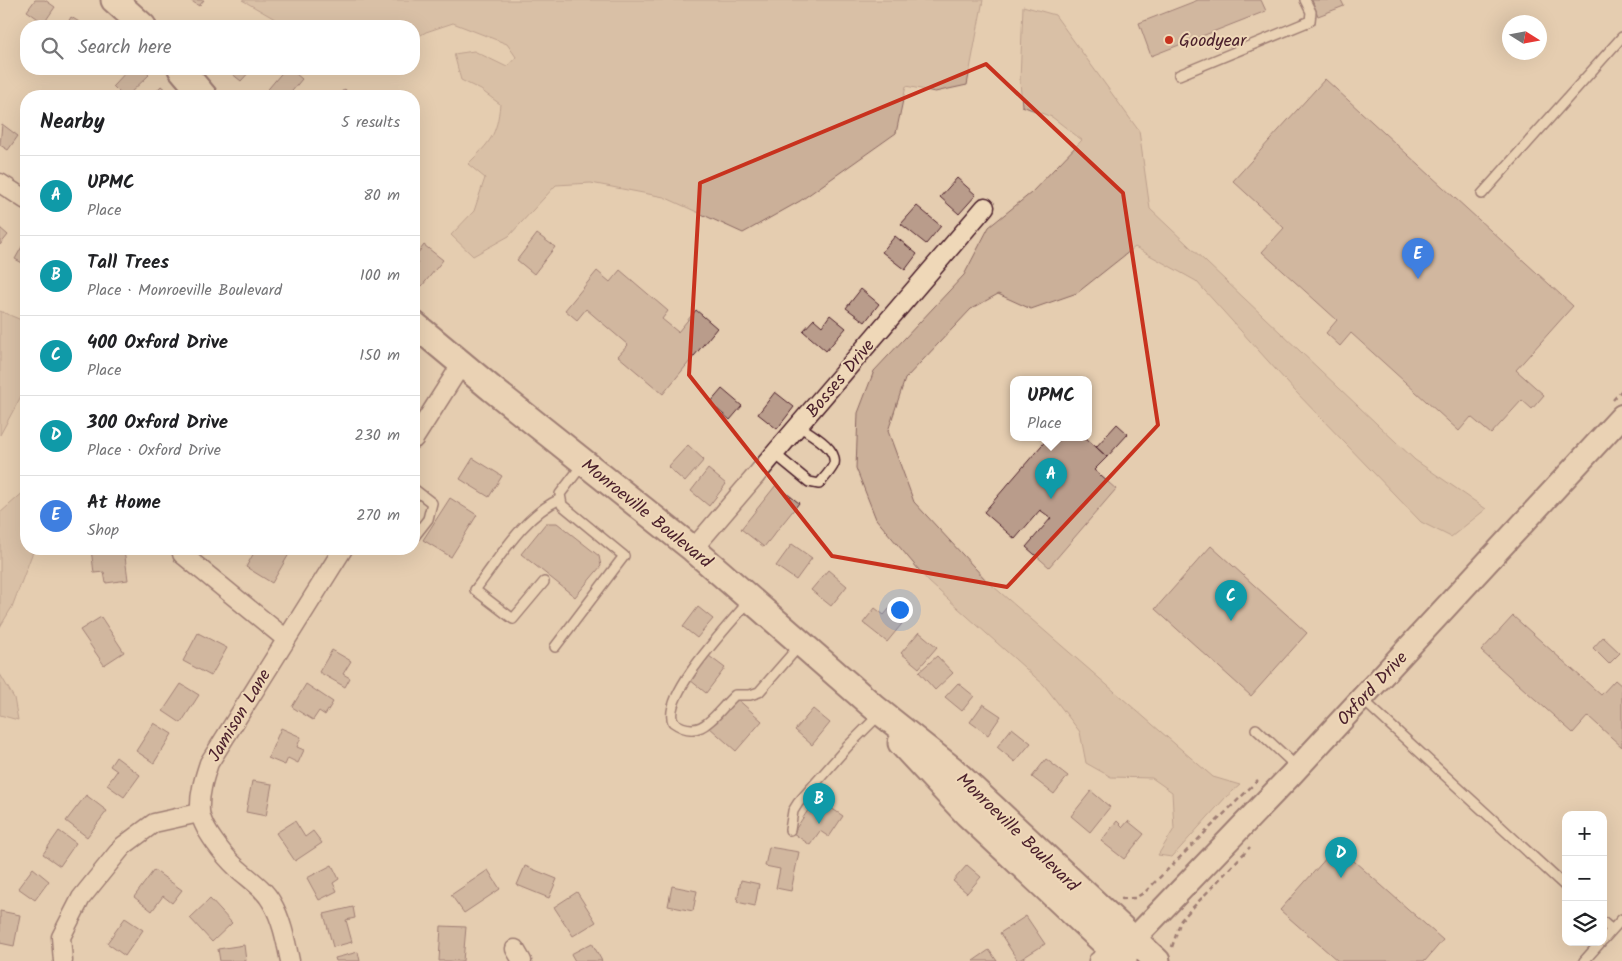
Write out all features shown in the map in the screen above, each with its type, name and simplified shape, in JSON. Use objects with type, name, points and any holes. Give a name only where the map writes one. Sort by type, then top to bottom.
[{"type":"main road","points":[[114,0],[136,20]]},
{"type":"main road","points":[[186,75],[198,90]]},
{"type":"main road","name":"Monroeville Boulevard","points":[[420,329],[461,365],[693,548],[876,711],[952,769],[1117,954],[1157,961]]},
{"type":"street","points":[[0,183],[20,196]]},
{"type":"street","name":"Bosses Drive","points":[[693,548],[985,207]]},
{"type":"street","points":[[420,430],[461,365]]},
{"type":"street","name":"Oxford Drive","points":[[1117,954],[1298,768],[1622,416]]},
{"type":"street","points":[[183,555],[286,639]]},
{"type":"street","name":"Jamison Lane","points":[[200,813],[201,789],[209,763],[339,555]]},
{"type":"street","points":[[63,961],[61,937],[81,898],[123,846],[154,823],[200,813],[223,853],[272,902],[281,925],[290,961]]},
{"type":"lane","points":[[1179,75],[1310,21],[1310,12],[1306,0]]},
{"type":"lane","points":[[1482,194],[1622,37]]},
{"type":"lane","points":[[775,454],[809,482],[819,484],[832,467],[833,456],[828,448],[799,426]]},
{"type":"lane","points":[[555,647],[624,556],[562,505],[560,499],[562,489],[584,462]]},
{"type":"lane","points":[[420,494],[432,503],[428,519],[420,529]]},
{"type":"lane","points":[[544,582],[513,619],[475,590],[530,520],[541,510],[560,499]]},
{"type":"lane","points":[[751,599],[706,653],[678,692],[671,718],[681,728],[696,730],[702,728],[734,696],[759,692],[801,643]]},
{"type":"lane","points":[[1362,699],[1562,883]]},
{"type":"lane","points":[[790,830],[793,811],[798,803],[876,711]]},
{"type":"lane","points":[[1256,729],[1298,768]]},
{"type":"lane","points":[[1607,936],[1622,919]]},
{"type":"lane","points":[[1607,926],[1612,930]]},
{"type":"lane","points":[[1584,961],[1598,946]]},
{"type":"highlighted area","points":[[986,64],[1123,193],[1158,425],[1007,587],[832,556],[689,375],[700,183]]},
{"type":"shaded area","points":[[242,0],[983,0],[967,85],[935,92],[906,86],[896,133],[800,201],[743,233],[664,197],[591,183],[556,185],[509,236],[473,256],[451,235],[474,211],[485,178],[468,164],[491,138],[497,124],[500,104],[481,90],[461,80],[454,54],[474,51],[507,67],[516,57],[507,44],[453,23],[420,36],[420,20],[277,20]]},
{"type":"shaded area","points":[[1023,6],[1055,15],[1139,131],[1150,209],[1415,460],[1486,509],[1451,537],[1421,522],[1295,391],[1196,281],[1135,247],[1077,293],[1031,309],[998,294],[971,309],[905,379],[888,431],[914,502],[986,580],[1213,777],[1240,785],[1226,797],[1172,857],[1158,855],[1174,829],[1172,792],[1152,778],[1111,777],[1086,763],[1080,732],[1044,685],[929,582],[876,519],[856,468],[858,413],[874,371],[964,275],[989,227],[1031,193],[1082,140],[1052,117],[1022,106],[1020,81]]},
{"type":"shaded area","points":[[0,311],[20,319],[20,398],[0,435]]},
{"type":"shaded area","points":[[20,495],[20,555],[32,555],[12,607],[0,627],[0,513]]},
{"type":"shaded area","points":[[0,674],[14,698],[18,720],[0,715]]},
{"type":"building","points":[[35,0],[45,0],[55,7],[46,20],[40,20],[27,11]]},
{"type":"building","points":[[190,0],[204,0],[199,6]]},
{"type":"building","name":"Goodyear","points":[[1198,0],[1261,0],[1266,11],[1151,56],[1139,23]]},
{"type":"building","points":[[1312,0],[1341,0],[1344,6],[1318,16]]},
{"type":"building","points":[[123,75],[149,75],[133,90],[117,90],[113,86]]},
{"type":"building","points":[[234,75],[246,75],[241,81]]},
{"type":"building","points":[[280,75],[297,75],[302,79],[293,90],[267,90]]},
{"type":"building","points":[[1325,79],[1573,306],[1516,370],[1544,395],[1532,409],[1522,400],[1491,434],[1471,417],[1459,431],[1351,333],[1340,346],[1326,333],[1337,320],[1262,252],[1284,228],[1233,181]]},
{"type":"building","points":[[161,86],[166,90],[157,90]]},
{"type":"building","points":[[2,124],[18,136],[8,150],[0,145]]},
{"type":"building","points":[[957,178],[976,195],[959,214],[940,197]]},
{"type":"building","points":[[917,206],[941,226],[926,244],[901,224]]},
{"type":"building","points":[[0,228],[8,235],[0,245]]},
{"type":"building","points":[[537,234],[555,247],[534,274],[517,260]]},
{"type":"building","points":[[895,236],[917,254],[905,270],[882,252]]},
{"type":"building","points":[[424,245],[443,260],[422,286],[420,284],[420,250]]},
{"type":"building","points":[[20,250],[20,262],[15,259]]},
{"type":"building","points":[[620,270],[668,311],[662,319],[678,332],[696,310],[717,328],[663,394],[618,356],[628,345],[586,309],[577,320],[565,310],[597,271],[610,282]]},
{"type":"building","points":[[861,289],[879,304],[865,322],[846,308]]},
{"type":"building","points":[[830,315],[846,328],[826,351],[803,331],[814,319],[822,326]]},
{"type":"building","points":[[722,389],[742,406],[730,420],[710,403]]},
{"type":"building","points":[[775,392],[794,407],[777,429],[758,414]]},
{"type":"building","points":[[1117,424],[1128,434],[1107,457],[1096,447]]},
{"type":"building","points":[[1045,441],[1089,441],[1107,457],[1094,470],[1116,489],[1049,567],[1026,547],[1051,518],[1040,510],[1015,539],[984,512]]},
{"type":"building","points":[[688,445],[704,460],[685,482],[668,467]]},
{"type":"building","points":[[473,458],[502,476],[489,497],[460,479]]},
{"type":"building","points":[[708,469],[726,484],[709,506],[691,491]]},
{"type":"building","points":[[776,485],[799,503],[764,547],[741,529]]},
{"type":"building","points":[[450,498],[477,515],[451,557],[423,540]]},
{"type":"building","points":[[546,523],[557,523],[599,556],[601,566],[575,597],[521,554]]},
{"type":"building","points":[[792,544],[812,558],[796,580],[776,566]]},
{"type":"building","points":[[1211,546],[1307,633],[1251,696],[1155,609]]},
{"type":"building","points":[[92,555],[125,555],[128,580],[106,583],[104,572],[94,573]]},
{"type":"building","points":[[253,555],[288,555],[272,583],[246,567]]},
{"type":"building","points":[[828,570],[847,586],[831,606],[811,590]]},
{"type":"building","points":[[895,602],[910,614],[887,642],[863,623],[875,608],[884,615]]},
{"type":"building","points":[[698,607],[713,619],[697,638],[683,627]]},
{"type":"building","points":[[1513,616],[1601,695],[1615,680],[1622,686],[1622,747],[1588,716],[1573,733],[1481,651]]},
{"type":"building","points":[[101,617],[124,652],[104,665],[80,630]]},
{"type":"building","points":[[919,632],[937,647],[919,668],[901,653]]},
{"type":"building","points":[[198,633],[227,648],[211,676],[183,661]]},
{"type":"building","points":[[1603,637],[1620,653],[1609,664],[1593,648]]},
{"type":"building","points":[[332,650],[351,661],[343,674],[350,678],[345,687],[319,672]]},
{"type":"building","points":[[709,656],[725,668],[706,693],[690,680]]},
{"type":"building","points":[[937,656],[953,673],[935,690],[919,672]]},
{"type":"building","points":[[958,683],[974,696],[962,711],[945,697]]},
{"type":"building","points":[[181,684],[199,695],[181,723],[163,711]]},
{"type":"building","points":[[306,684],[333,702],[325,715],[319,711],[313,720],[292,707]]},
{"type":"building","points":[[735,697],[762,721],[736,751],[709,727]]},
{"type":"building","points":[[983,704],[1001,716],[988,735],[970,722]]},
{"type":"building","points":[[813,709],[830,723],[812,745],[795,730]]},
{"type":"building","points":[[154,723],[172,734],[154,763],[136,751]]},
{"type":"building","points":[[281,728],[301,737],[297,747],[304,750],[298,763],[288,758],[285,765],[268,758]]},
{"type":"building","points":[[1012,728],[1031,743],[1015,762],[997,747]]},
{"type":"building","points":[[116,757],[140,775],[124,797],[107,785],[117,771],[110,766]]},
{"type":"building","points":[[1046,759],[1068,776],[1054,794],[1032,777]]},
{"type":"building","points":[[252,781],[272,784],[266,816],[246,812]]},
{"type":"building","points":[[1091,791],[1110,807],[1090,832],[1071,816]]},
{"type":"building","points":[[86,795],[107,811],[87,837],[66,821]]},
{"type":"building","points":[[816,798],[843,816],[829,837],[820,831],[810,845],[793,833]]},
{"type":"building","points":[[295,821],[305,837],[313,831],[322,843],[295,861],[276,833]]},
{"type":"building","points":[[1117,821],[1123,827],[1128,821],[1144,834],[1124,859],[1101,841]]},
{"type":"building","points":[[59,831],[76,843],[60,866],[43,854]]},
{"type":"building","points":[[1337,846],[1443,940],[1425,961],[1338,961],[1280,910]]},
{"type":"building","points":[[769,847],[799,852],[791,891],[776,888],[780,869],[765,866]]},
{"type":"building","points":[[332,865],[339,879],[333,883],[337,891],[319,900],[307,878]]},
{"type":"building","points":[[967,865],[981,877],[967,893],[953,881]]},
{"type":"building","points":[[525,866],[557,879],[549,898],[517,885]]},
{"type":"building","points":[[33,868],[49,881],[35,900],[18,888]]},
{"type":"building","points":[[154,870],[182,890],[172,903],[163,896],[152,911],[134,897]]},
{"type":"building","points":[[488,870],[500,889],[464,913],[451,895]]},
{"type":"building","points":[[741,880],[759,884],[755,906],[737,902]]},
{"type":"building","points":[[672,886],[697,891],[693,911],[668,906]]},
{"type":"building","points":[[577,892],[596,922],[573,936],[554,907]]},
{"type":"building","points":[[210,899],[232,923],[212,942],[190,918]]},
{"type":"building","points":[[353,907],[355,918],[346,920],[352,942],[333,947],[324,914]]},
{"type":"building","points":[[0,911],[20,915],[14,946],[0,943]]},
{"type":"building","points":[[1026,916],[1045,944],[1018,961],[1000,933]]},
{"type":"building","points":[[125,918],[143,930],[125,956],[107,943]]},
{"type":"building","points":[[441,926],[466,927],[463,961],[439,961]]},
{"type":"building","points":[[592,943],[602,961],[575,961],[571,954]]},
{"type":"building","points":[[244,945],[246,961],[220,961],[218,949]]},
{"type":"building","points":[[989,950],[997,961],[973,961]]},
{"type":"building","points":[[358,952],[360,961],[336,961],[335,958]]},
{"type":"place","name":"Goodyear","points":[[1169,40]]},
{"type":"place","name":"At Home","points":[[1418,279]]},
{"type":"place","name":"UPMC","points":[[1051,499]]},
{"type":"place","name":"400 Oxford Drive","points":[[1231,621]]},
{"type":"place","name":"Tall Trees","points":[[819,824]]},
{"type":"place","name":"300 Oxford Drive","points":[[1341,878]]}]
